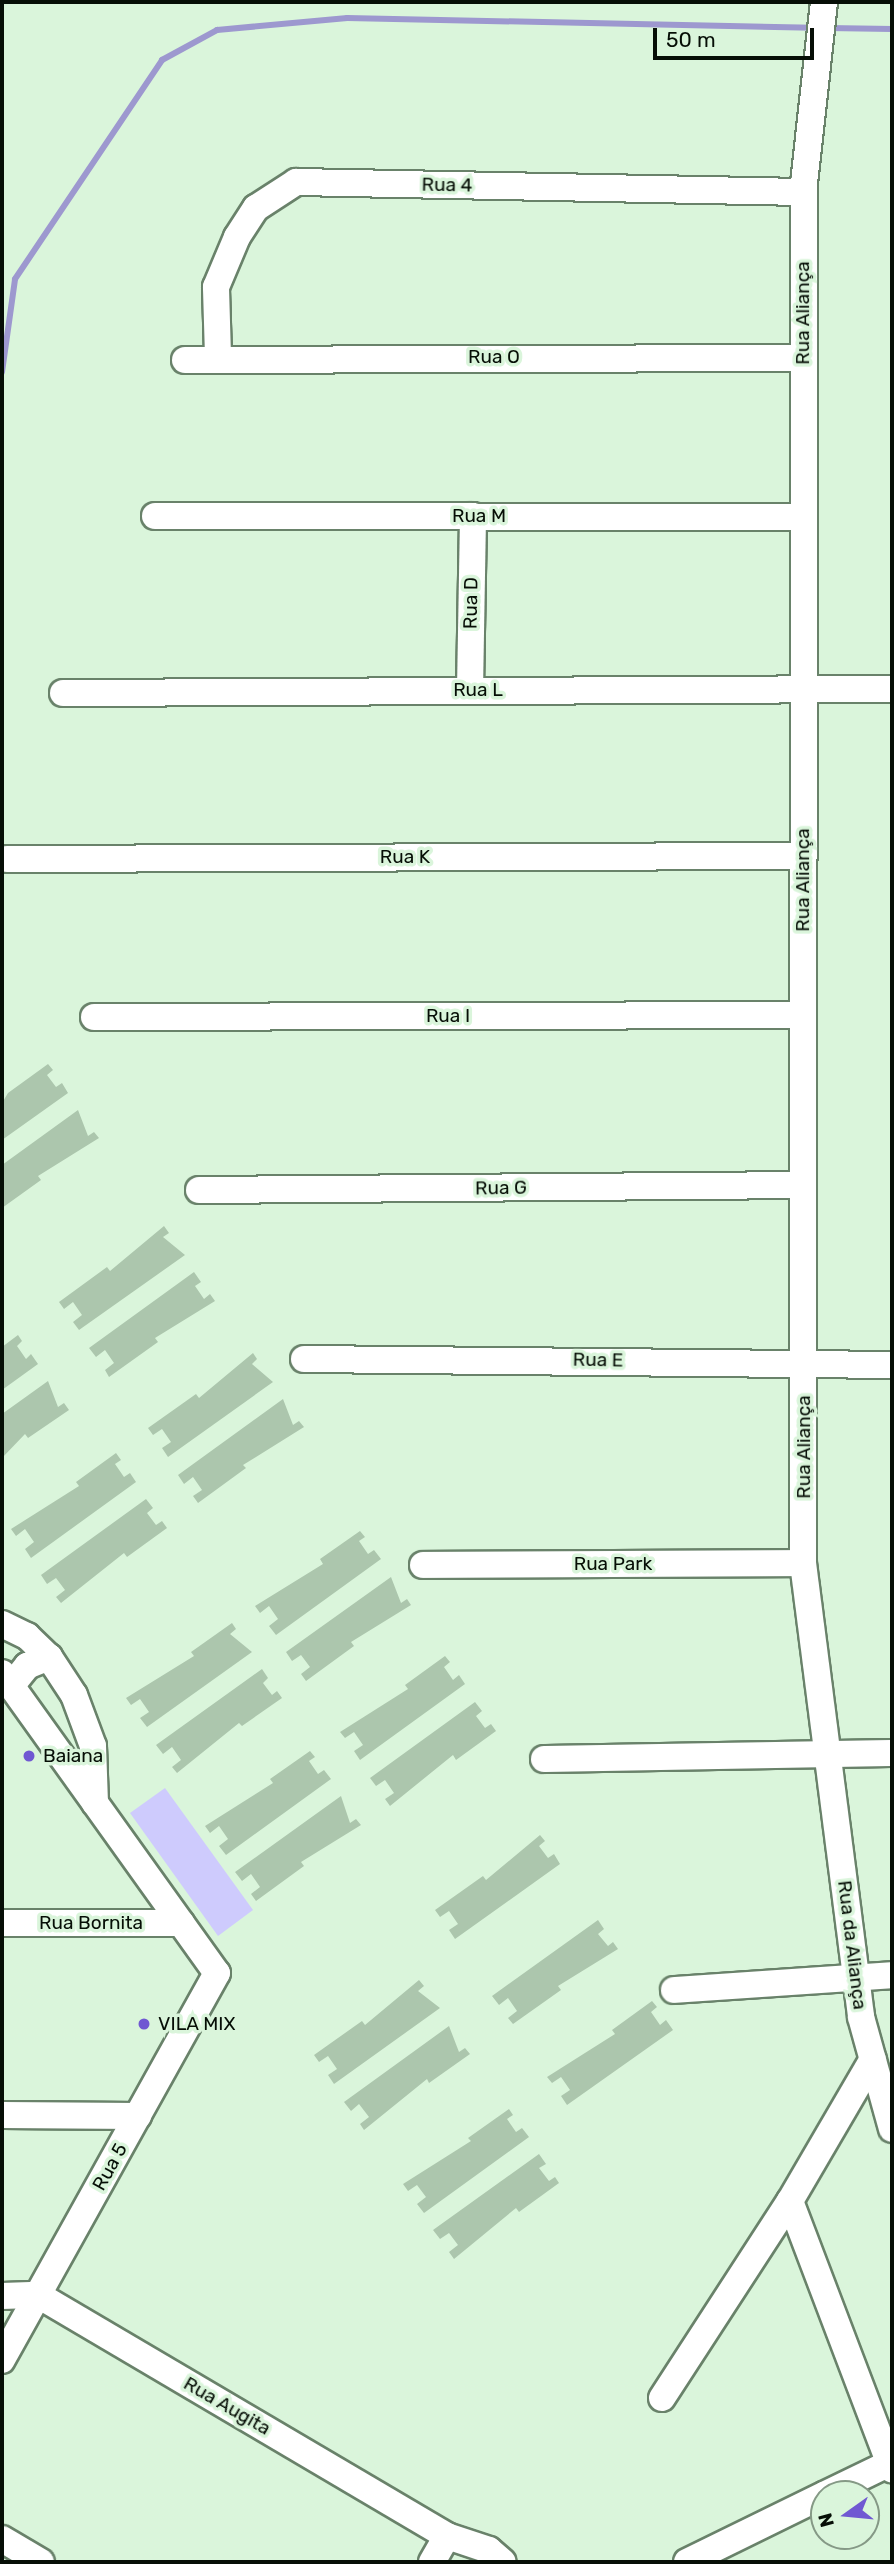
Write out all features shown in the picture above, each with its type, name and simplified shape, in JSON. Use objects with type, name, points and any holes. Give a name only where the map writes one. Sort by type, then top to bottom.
[{"type":"street","name":"Rua Aliança","points":[[824,2],[803,192],[803,1563],[829,1757]]},
{"type":"street","name":"Rua 4","points":[[218,356],[216,287],[237,237],[256,208],[296,182],[803,192]]},
{"type":"street","name":"Rua O","points":[[185,360],[218,356],[803,358]]},
{"type":"street","name":"Rua M","points":[[155,516],[803,517]]},
{"type":"street","name":"Rua D","points":[[470,690],[473,516]]},
{"type":"street","name":"Rua L","points":[[63,693],[804,687],[892,689]]},
{"type":"street","name":"Rua K","points":[[7,859],[803,856]]},
{"type":"street","name":"Rua I","points":[[93,1017],[803,1015]]},
{"type":"street","name":"Rua G","points":[[199,1190],[803,1185]]},
{"type":"street","name":"Rua E","points":[[304,1359],[892,1365]]},
{"type":"street","name":"Rua Park","points":[[423,1565],[803,1563]]},
{"type":"street","points":[[2,1624],[27,1636],[49,1657],[74,1695],[93,1746],[95,1803]]},
{"type":"street","points":[[49,1657],[6,1679],[181,1923]]},
{"type":"street","points":[[2,1713],[34,1719],[57,1714],[74,1695]]},
{"type":"street","points":[[544,1759],[892,1754]]},
{"type":"street","name":"Rua da Aliança","points":[[829,1757],[855,1979],[892,2129]]},
{"type":"street","name":"Rua Bornita","points":[[2,1923],[181,1923]]},
{"type":"street","name":"Rua 5","points":[[2,2360],[217,1973],[181,1923]]},
{"type":"street","points":[[674,1990],[892,1975]]},
{"type":"street","points":[[662,2398],[790,2201],[873,2059]]},
{"type":"street","points":[[2,2115],[138,2116]]},
{"type":"street","points":[[790,2201],[891,2465],[857,2480]]},
{"type":"street","points":[[2,2296],[38,2295]]},
{"type":"street","name":"Rua Augita","points":[[38,2295],[447,2536],[489,2550],[503,2562]]},
{"type":"street","points":[[687,2562],[726,2553],[810,2503]]},
{"type":"street","points":[[432,2562],[447,2536]]},
{"type":"street","points":[[2,2539],[41,2562]]},
{"type":"shaded area","points":[[165,1788],[253,1910],[218,1936],[130,1813]]},
{"type":"building","points":[[48,1064],[53,1070],[47,1075],[56,1087],[62,1083],[68,1093],[2,1140],[2,1103],[8,1093]]},
{"type":"building","points":[[78,1110],[88,1136],[94,1132],[99,1138],[38,1176],[41,1180],[2,1208],[2,1165]]},
{"type":"building","points":[[164,1226],[169,1233],[163,1237],[185,1255],[79,1330],[73,1322],[82,1315],[73,1302],[64,1309],[59,1302],[107,1267],[110,1271]]},
{"type":"building","points":[[194,1272],[201,1282],[195,1286],[204,1299],[210,1294],[215,1301],[155,1338],[158,1342],[109,1377],[105,1370],[114,1363],[105,1350],[96,1357],[89,1348]]},
{"type":"building","points":[[18,1335],[22,1341],[17,1346],[26,1359],[31,1354],[38,1364],[2,1390],[2,1347]]},
{"type":"building","points":[[253,1353],[257,1359],[252,1364],[273,1382],[168,1457],[162,1448],[171,1442],[162,1429],[153,1435],[148,1428],[196,1394],[199,1398]]},
{"type":"building","points":[[48,1381],[58,1407],[64,1403],[69,1410],[28,1438],[25,1434],[2,1458],[2,1414]]},
{"type":"building","points":[[283,1399],[293,1425],[299,1421],[304,1427],[243,1465],[246,1468],[198,1503],[193,1496],[202,1490],[193,1477],[184,1484],[178,1475]]},
{"type":"building","points":[[116,1453],[121,1460],[115,1464],[124,1477],[130,1473],[136,1482],[31,1558],[25,1549],[34,1542],[25,1529],[16,1536],[11,1529],[79,1486],[76,1482]]},
{"type":"building","points":[[146,1499],[153,1508],[147,1513],[156,1525],[162,1521],[167,1528],[127,1557],[124,1553],[61,1603],[56,1597],[65,1590],[56,1578],[47,1584],[41,1575]]},
{"type":"building","points":[[360,1531],[365,1537],[359,1541],[368,1554],[374,1550],[381,1559],[276,1635],[269,1626],[278,1619],[269,1606],[260,1613],[255,1606],[323,1564],[320,1559]]},
{"type":"building","points":[[391,1577],[401,1603],[407,1599],[411,1605],[351,1642],[354,1646],[306,1681],[301,1674],[310,1667],[301,1655],[292,1661],[286,1652]]},
{"type":"building","points":[[232,1623],[236,1629],[230,1634],[252,1652],[147,1727],[140,1718],[149,1712],[140,1699],[131,1705],[126,1698],[194,1656],[191,1652]]},
{"type":"building","points":[[445,1656],[450,1662],[444,1667],[453,1680],[459,1675],[465,1684],[360,1760],[354,1751],[363,1745],[354,1732],[345,1738],[340,1732],[408,1689],[405,1685]]},
{"type":"building","points":[[262,1669],[268,1678],[263,1683],[272,1695],[277,1691],[282,1698],[242,1726],[239,1723],[177,1773],[172,1767],[181,1760],[172,1747],[163,1754],[156,1745]]},
{"type":"building","points":[[475,1702],[482,1711],[476,1716],[485,1728],[491,1724],[496,1731],[456,1760],[453,1755],[390,1806],[385,1799],[394,1793],[385,1780],[376,1786],[370,1778]]},
{"type":"building","points":[[310,1751],[315,1757],[309,1761],[318,1774],[324,1770],[331,1779],[226,1855],[219,1846],[228,1839],[219,1826],[210,1833],[205,1826],[273,1783],[270,1779]]},
{"type":"building","points":[[341,1796],[350,1823],[356,1819],[361,1825],[301,1862],[304,1866],[256,1901],[251,1894],[260,1887],[251,1874],[242,1881],[235,1872]]},
{"type":"building","points":[[540,1835],[545,1841],[539,1846],[548,1858],[554,1854],[560,1864],[455,1939],[449,1930],[458,1924],[449,1911],[440,1917],[435,1910],[483,1876],[486,1880]]},
{"type":"building","points":[[598,1920],[604,1929],[598,1934],[608,1946],[613,1942],[618,1949],[558,1986],[561,1990],[513,2024],[508,2018],[517,2011],[508,1998],[499,2005],[492,1996]]},
{"type":"building","points":[[419,1980],[424,1986],[418,1991],[440,2008],[334,2084],[328,2075],[337,2069],[328,2056],[319,2062],[314,2055],[362,2021],[365,2025]]},
{"type":"building","points":[[652,2001],[657,2007],[651,2012],[660,2025],[666,2020],[673,2030],[567,2105],[561,2096],[570,2090],[561,2077],[552,2083],[547,2077],[615,2034],[612,2030]]},
{"type":"building","points":[[449,2026],[459,2052],[465,2048],[470,2054],[429,2083],[427,2079],[364,2130],[360,2124],[369,2117],[359,2104],[351,2111],[344,2102]]},
{"type":"building","points":[[509,2109],[513,2115],[507,2119],[516,2132],[522,2128],[529,2137],[424,2213],[417,2204],[426,2197],[417,2185],[408,2191],[403,2184],[471,2141],[468,2138]]},
{"type":"building","points":[[539,2154],[546,2164],[539,2168],[549,2181],[555,2177],[559,2183],[519,2212],[516,2208],[454,2259],[449,2252],[458,2245],[449,2233],[440,2239],[433,2230]]},
{"type":"waterway","points":[[2,372],[15,279],[162,60],[217,30],[347,18],[813,28]]},
{"type":"waterway","points":[[828,28],[892,29]]},
{"type":"place","name":"Baiana","points":[[29,1756]]},
{"type":"place","name":"VILA MIX","points":[[144,2024]]}]
